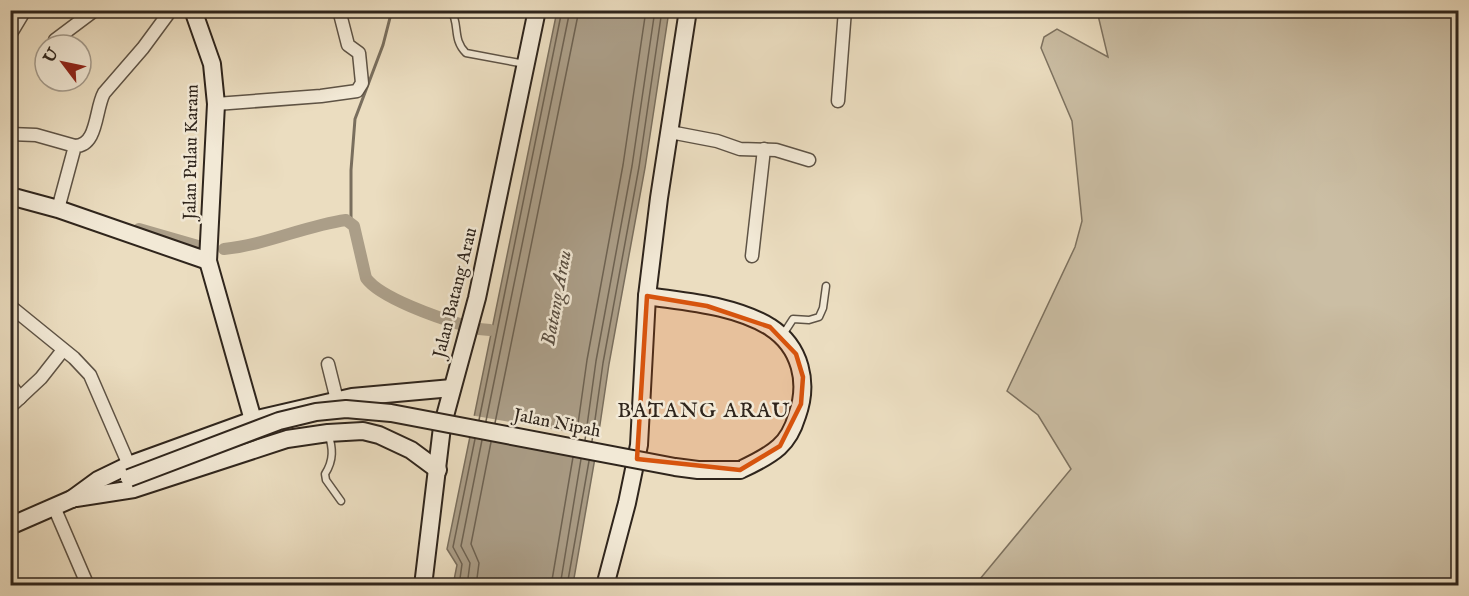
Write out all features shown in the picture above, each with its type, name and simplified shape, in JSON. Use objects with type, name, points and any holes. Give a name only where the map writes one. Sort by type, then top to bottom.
[{"type":"street","points":[[10,35],[25,10]]},
{"type":"street","points":[[64,33],[95,10]]},
{"type":"street","points":[[10,134],[36,135],[75,146],[87,143],[104,93],[143,48],[171,10]]},
{"type":"street","name":"Jalan Pulau Karam","points":[[193,10],[212,64],[216,105],[208,261],[253,420]]},
{"type":"street","points":[[216,105],[321,96],[358,90],[362,83],[359,53],[348,45],[339,10]]},
{"type":"street","name":"Jalan Batang Arau","points":[[423,585],[442,427],[477,298],[537,10]]},
{"type":"street","points":[[605,585],[627,503],[639,445],[647,296],[688,10]]},
{"type":"street","points":[[838,101],[845,10]]},
{"type":"street","points":[[670,132],[692,135],[740,149],[776,150],[809,160]]},
{"type":"street","points":[[58,209],[75,146]]},
{"type":"street","points":[[752,256],[764,149]]},
{"type":"street","points":[[10,196],[58,209],[208,261]]},
{"type":"street","name":"Jalan Nipah","points":[[129,472],[279,421],[316,412],[346,409],[391,413],[698,470],[740,470],[759,461],[780,446],[793,427],[801,404],[803,377],[796,354],[781,336],[770,327],[742,314],[647,296]]},
{"type":"street","points":[[10,306],[90,375],[129,472]]},
{"type":"street","points":[[10,384],[15,402],[41,378],[63,350]]},
{"type":"street","points":[[328,364],[337,400]]},
{"type":"street","name":"Jalan Nipah","points":[[10,526],[129,472],[253,420],[337,400],[452,388]]},
{"type":"street","name":"Jalan Nipah","points":[[72,499],[134,489],[287,439],[328,432],[363,431],[379,435],[411,450],[438,470]]},
{"type":"street","points":[[54,507],[88,585]]},
{"type":"lane","points":[[451,10],[454,15],[458,42],[466,53],[526,64]]},
{"type":"lane","points":[[781,336],[793,318],[809,320],[819,317],[823,308],[826,286]]},
{"type":"lane","points":[[328,432],[333,454],[325,474],[326,480],[341,501]]},
{"type":"highlighted area","points":[[647,296],[707,306],[770,327],[796,354],[803,377],[801,404],[780,446],[740,470],[637,459]]},
{"type":"shaded area","points":[[1097,11],[1458,11],[1458,585],[975,585],[1071,469],[1038,415],[1007,391],[1075,247],[1082,221],[1072,121],[1041,48],[1044,37],[1057,29],[1108,57]]},
{"type":"water","name":"Batang Arau","points":[[557,11],[669,11],[645,168],[609,364],[573,584],[575,585],[453,585],[457,565],[447,549]]},
{"type":"pier","points":[[470,415],[602,438],[599,456],[467,432]]},
{"type":"waterway","points":[[351,222],[351,170],[355,119],[383,45],[392,10]]},
{"type":"waterway","points":[[224,249],[255,244],[315,226],[346,220],[354,226],[366,278],[373,285],[397,300],[463,325]]},
{"type":"waterway","points":[[139,229],[205,248]]},
{"type":"waterway","points":[[479,329],[490,330]]},
{"type":"district","name":"BATANG ARAU","points":[[704,411]]}]
